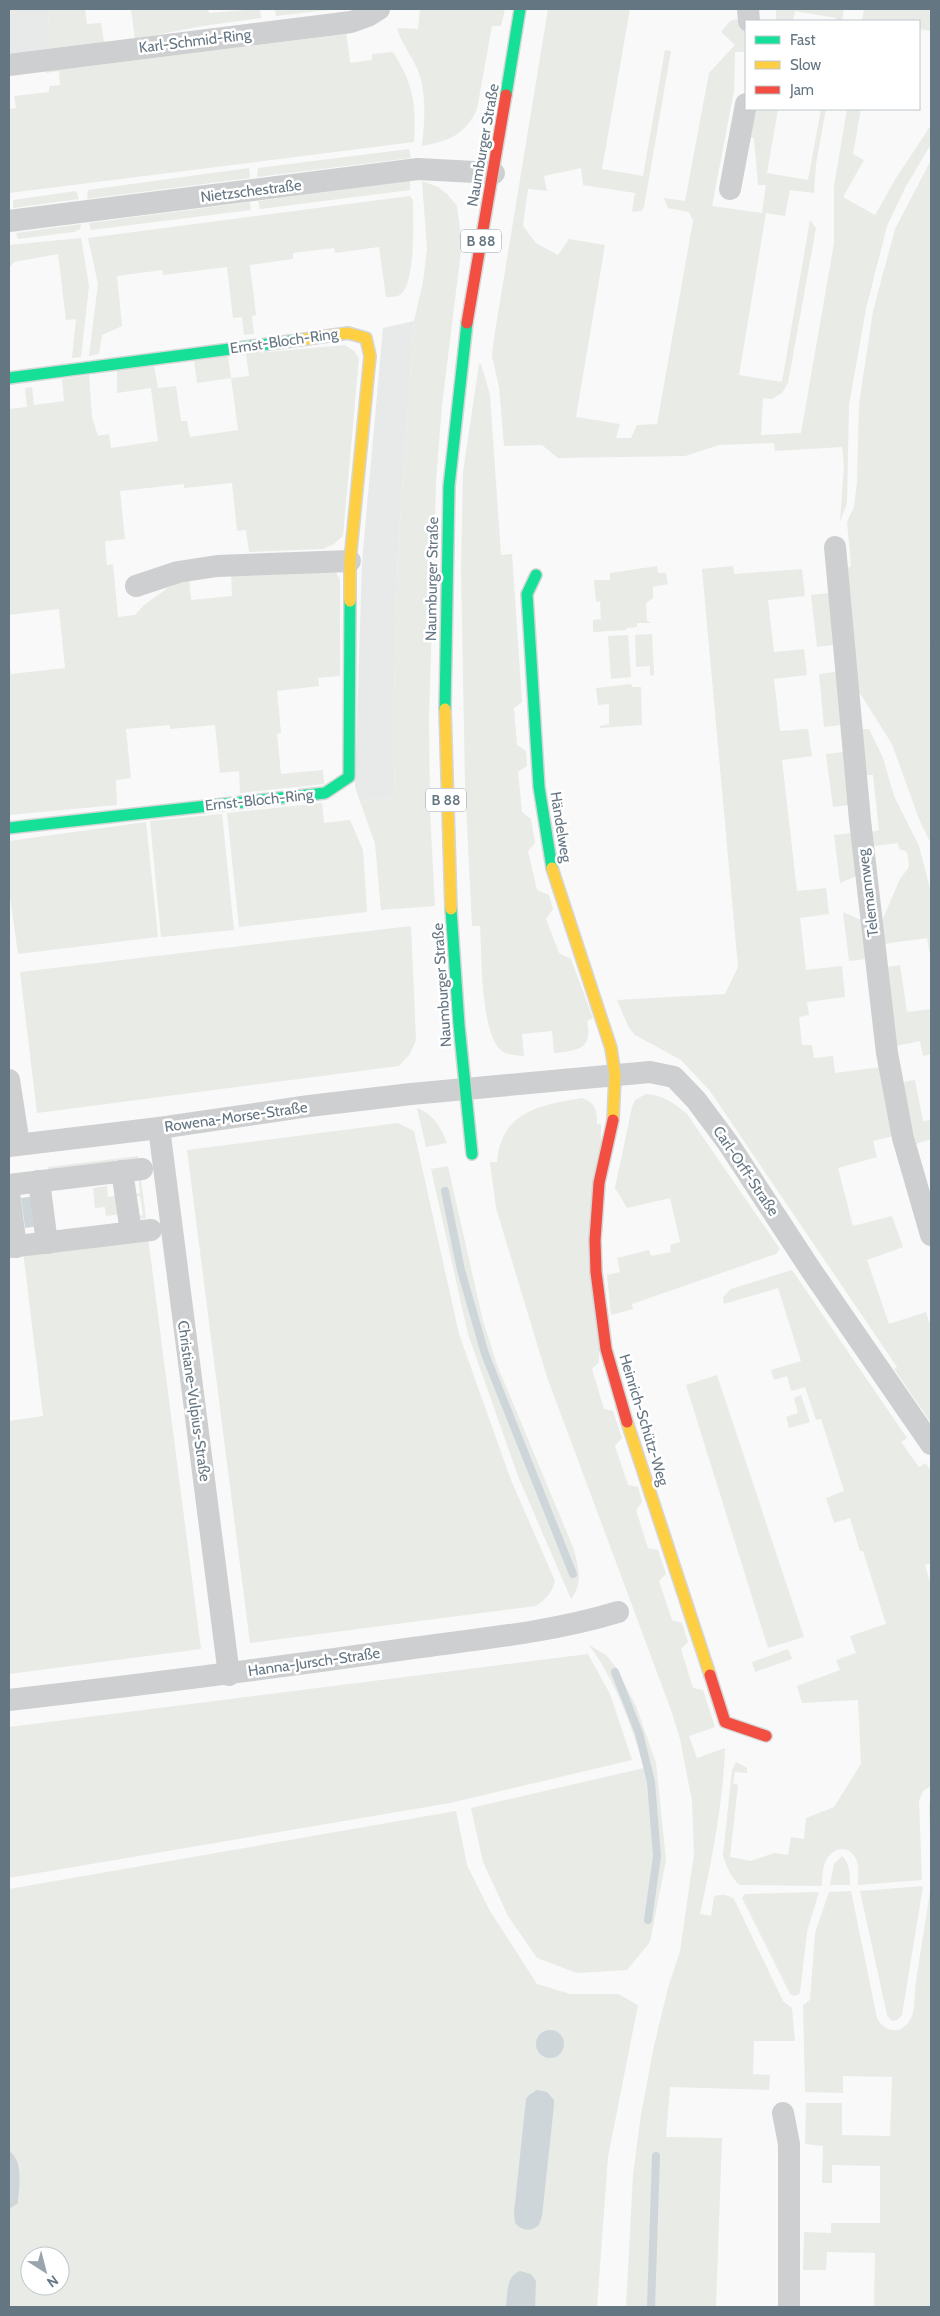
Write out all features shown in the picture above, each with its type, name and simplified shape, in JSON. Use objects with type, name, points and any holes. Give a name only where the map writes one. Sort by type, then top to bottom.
[{"type":"street","name":"Karl-Schmid-Ring","points":[[9,65],[351,22],[368,16],[379,9]]},
{"type":"street","name":"Naumburger Straße","points":[[472,1154],[464,1088],[447,838],[445,670],[448,506],[453,437],[468,309],[494,173],[520,9]]},
{"type":"street","points":[[730,189],[745,109]]},
{"type":"street","name":"Nietzschestraße","points":[[9,221],[418,169],[494,173]]},
{"type":"street","name":"Ernst-Bloch-Ring","points":[[9,378],[348,333],[366,338],[370,356],[350,561],[349,777],[325,793],[9,828]]},
{"type":"street","name":"Telemannweg","points":[[835,547],[857,792],[887,1053],[903,1138],[931,1235]]},
{"type":"street","points":[[136,586],[178,572],[217,566],[350,561]]},
{"type":"street","name":"Händelweg","points":[[536,575],[528,594],[539,787],[548,850],[555,883],[611,1048],[615,1075]]},
{"type":"street","name":"Carl-Orff-Straße","points":[[464,1088],[650,1072],[674,1078],[696,1100],[728,1143],[811,1270],[931,1444]]},
{"type":"street","name":"Heinrich-Schütz-Weg","points":[[615,1075],[613,1120],[599,1183],[596,1240],[596,1272],[606,1349],[630,1431],[695,1625],[725,1722],[766,1736]]},
{"type":"street","points":[[9,1080],[14,1145]]},
{"type":"street","name":"Rowena-Morse-Straße","points":[[14,1145],[464,1088]]},
{"type":"street","name":"Christiane-Vulpius-Straße","points":[[159,1128],[229,1674]]},
{"type":"street","points":[[9,1185],[43,1176],[132,1170],[141,1231],[12,1247],[9,1193]]},
{"type":"street","points":[[43,1176],[47,1243]]},
{"type":"street","name":"Hanna-Jursch-Straße","points":[[9,1700],[229,1674],[577,1625],[618,1612]]},
{"type":"street","points":[[783,2113],[790,2144],[789,2307]]},
{"type":"shaded area","points":[[9,9],[48,9],[50,51],[9,54]]},
{"type":"shaded area","points":[[48,9],[85,9],[87,24],[101,23],[104,42],[50,51]]},
{"type":"shaded area","points":[[131,9],[208,9],[209,13],[260,9],[261,18],[202,26],[135,39]]},
{"type":"shaded area","points":[[275,9],[328,9],[328,10],[276,16]]},
{"type":"shaded area","points":[[420,9],[505,9],[501,26],[492,26],[477,109],[472,118],[461,131],[448,139],[422,146],[424,95],[420,75],[397,28],[418,29]]},
{"type":"shaded area","points":[[548,9],[630,9],[602,169],[643,176],[665,50],[671,51],[644,207],[641,211],[632,212],[635,193],[583,185],[581,168],[544,176],[547,191],[528,189],[523,226],[536,243],[558,255],[569,239],[605,245],[576,417],[620,424],[616,438],[631,438],[637,425],[657,424],[693,221],[689,212],[668,208],[664,198],[685,201],[709,73],[735,45],[721,32],[730,21],[738,19],[744,26],[744,52],[735,52],[734,91],[712,206],[762,213],[766,185],[758,185],[754,138],[746,137],[751,110],[778,110],[767,173],[808,180],[821,110],[826,110],[816,164],[814,193],[790,190],[785,216],[766,213],[739,375],[782,382],[810,220],[816,228],[788,383],[782,393],[772,399],[763,398],[761,435],[801,433],[834,243],[834,186],[847,110],[861,110],[853,154],[864,160],[843,197],[875,215],[896,178],[931,125],[931,144],[905,188],[887,226],[866,309],[849,405],[847,503],[840,522],[844,466],[842,447],[775,451],[774,443],[719,445],[685,456],[558,458],[542,445],[504,446],[499,387],[492,356]]},
{"type":"shaded area","points":[[776,9],[844,9],[842,20],[795,11],[793,20],[776,20]]},
{"type":"shaded area","points":[[864,9],[931,9],[931,31],[920,29],[920,20],[862,20]]},
{"type":"shaded area","points":[[346,31],[350,63],[372,60],[372,54],[393,52],[405,75],[412,95],[415,116],[414,142],[9,193],[9,109],[16,108],[14,96],[49,92],[49,86],[60,85],[59,71],[46,73],[46,69]]},
{"type":"shaded area","points":[[409,149],[411,158],[257,177],[258,168]]},
{"type":"shaded area","points":[[931,160],[931,639],[929,642],[931,643],[931,844],[919,819],[892,744],[856,687],[847,569],[851,565],[847,522],[854,507],[857,482],[859,404],[873,311],[895,229]]},
{"type":"shaded area","points":[[249,168],[250,178],[87,199],[88,190]]},
{"type":"shaded area","points":[[410,181],[410,190],[260,209],[258,201]]},
{"type":"shaded area","points":[[422,181],[438,187],[457,206],[462,243],[442,405],[436,481],[429,718],[430,812],[435,906],[381,910],[375,844],[360,801],[395,797],[393,731],[398,549],[414,321],[423,282],[427,249]]},
{"type":"shaded area","points":[[76,191],[79,199],[13,208],[13,200]]},
{"type":"shaded area","points":[[410,196],[413,200],[411,264],[406,287],[400,295],[386,297],[379,247],[335,253],[334,248],[293,253],[293,259],[250,265],[256,315],[252,316],[254,334],[244,335],[242,317],[233,318],[227,267],[163,275],[162,270],[117,276],[122,326],[102,335],[99,354],[89,356],[98,284],[88,238]]},
{"type":"shaded area","points":[[250,202],[251,210],[91,230],[89,223]]},
{"type":"shaded area","points":[[81,224],[80,229],[74,232],[18,239],[16,233]]},
{"type":"shaded area","points":[[81,238],[89,286],[81,357],[72,358],[76,319],[66,320],[58,254],[14,262],[9,268],[9,245]]},
{"type":"shaded area","points":[[414,321],[398,549],[393,731],[395,797],[360,801],[355,787],[362,562],[383,328]]},
{"type":"shaded area","points":[[345,345],[354,351],[359,358],[343,536],[334,544],[323,549],[249,552],[246,530],[237,531],[232,483],[184,488],[184,484],[120,491],[125,539],[105,541],[107,565],[113,564],[118,617],[135,615],[144,605],[179,580],[189,577],[191,600],[232,596],[231,573],[336,572],[340,580],[340,676],[318,678],[319,686],[277,691],[281,733],[277,734],[281,774],[323,770],[324,784],[240,793],[239,771],[220,773],[215,725],[170,729],[170,725],[126,729],[131,778],[116,780],[117,805],[9,815],[9,660],[11,674],[65,668],[59,609],[9,615],[9,409],[27,407],[25,388],[32,387],[34,405],[64,401],[62,379],[89,375],[92,417],[98,436],[109,434],[111,448],[158,441],[151,388],[117,393],[117,371],[154,366],[158,388],[176,386],[181,421],[187,421],[190,437],[238,430],[231,378],[249,376],[246,354]]},
{"type":"shaded area","points":[[228,356],[231,378],[197,383],[194,361]]},
{"type":"shaded area","points":[[479,364],[481,364],[490,395],[501,555],[512,554],[522,702],[514,708],[517,745],[526,751],[527,766],[518,772],[522,812],[531,819],[535,843],[528,851],[537,890],[549,895],[553,909],[546,919],[559,953],[571,959],[593,1018],[587,1021],[588,1038],[586,1043],[582,1047],[570,1051],[554,1053],[552,1031],[522,1034],[524,1056],[504,1052],[495,1042],[486,1012],[480,926],[472,926],[465,783],[461,569],[463,472]]},
{"type":"shaded area","points":[[657,566],[658,573],[666,573],[668,584],[653,587],[653,598],[646,603],[647,621],[652,623],[637,623],[637,627],[627,628],[626,630],[593,632],[593,620],[601,619],[600,601],[596,602],[594,580],[610,580],[610,573]]},
{"type":"shaded area","points":[[733,566],[734,574],[802,569],[805,596],[768,600],[774,652],[804,649],[807,675],[774,679],[780,731],[808,729],[812,756],[782,760],[797,891],[826,888],[829,914],[800,918],[806,970],[842,966],[845,997],[807,1002],[809,1015],[799,1017],[802,1045],[812,1045],[814,1058],[833,1056],[835,1073],[881,1067],[894,1136],[873,1141],[877,1157],[838,1168],[853,1226],[892,1216],[903,1247],[867,1260],[889,1324],[926,1312],[929,1322],[931,1322],[931,1423],[894,1369],[897,1367],[710,1091],[681,1060],[635,1035],[629,1028],[617,1000],[725,994],[738,967],[702,569]]},
{"type":"shaded area","points":[[830,593],[833,645],[817,647],[811,595]]},
{"type":"shaded area","points":[[652,634],[654,675],[650,676],[650,666],[636,667],[635,635]]},
{"type":"shaded area","points":[[628,635],[631,677],[611,679],[608,636]]},
{"type":"shaded area","points":[[836,672],[841,725],[824,727],[819,674]]},
{"type":"shaded area","points":[[631,684],[632,687],[641,687],[642,725],[600,728],[600,726],[609,724],[609,704],[598,705],[596,688]]},
{"type":"shaded area","points":[[862,729],[869,729],[883,758],[894,796],[919,846],[931,893],[931,961],[927,938],[883,944],[881,923],[900,879],[909,867],[908,856],[906,851],[899,849],[898,843],[874,846],[872,832],[879,830],[873,775],[865,775]]},
{"type":"shaded area","points":[[844,752],[849,805],[833,807],[826,754]]},
{"type":"shaded area","points":[[322,803],[324,823],[350,820],[363,850],[367,912],[239,927],[227,813]]},
{"type":"shaded area","points":[[222,814],[234,930],[161,937],[150,821]]},
{"type":"shaded area","points":[[146,822],[158,937],[18,954],[9,890],[9,841]]},
{"type":"shaded area","points":[[852,833],[857,876],[840,883],[834,835]]},
{"type":"shaded area","points":[[843,912],[861,920],[866,959],[849,961]]},
{"type":"shaded area","points":[[411,926],[416,1040],[410,1054],[399,1066],[37,1113],[20,972]]},
{"type":"shaded area","points":[[900,965],[907,1012],[931,1009],[931,1054],[923,1056],[920,1041],[896,1046],[887,967]]},
{"type":"shaded area","points":[[915,1080],[923,1121],[931,1120],[931,1139],[916,1144],[903,1082]]},
{"type":"shaded area","points":[[646,1094],[668,1100],[687,1114],[780,1249],[776,1254],[632,1304],[633,1309],[611,1315],[607,1275],[620,1272],[617,1258],[649,1250],[651,1256],[671,1252],[670,1245],[680,1242],[670,1198],[627,1208],[615,1188],[632,1107],[635,1100]]},
{"type":"shaded area","points":[[582,1098],[593,1105],[596,1111],[597,1124],[601,1124],[599,1362],[592,1369],[604,1409],[613,1411],[622,1438],[615,1446],[628,1485],[638,1487],[642,1502],[636,1510],[648,1548],[658,1550],[666,1574],[659,1581],[672,1620],[682,1623],[688,1642],[681,1649],[693,1688],[703,1690],[715,1727],[689,1736],[697,1758],[725,1748],[713,1852],[700,1914],[711,1916],[714,1897],[724,1895],[734,1899],[783,2001],[792,2008],[795,2041],[754,2041],[753,2074],[770,2075],[769,2090],[670,2087],[666,2137],[722,2138],[716,2307],[626,2307],[633,2175],[641,2114],[654,2046],[668,1988],[680,1951],[694,1854],[692,1801],[680,1739],[671,1710],[547,1377],[496,1208],[490,1162],[497,1162],[500,1145],[506,1132],[514,1122],[525,1114],[551,1104]]},
{"type":"shaded area","points":[[417,1108],[428,1114],[436,1122],[447,1143],[426,1147]]},
{"type":"shaded area","points":[[398,1123],[414,1131],[459,1334],[511,1480],[555,1581],[548,1595],[536,1606],[250,1643],[187,1150]]},
{"type":"shaded area","points":[[138,1156],[139,1163],[49,1171],[48,1167]]},
{"type":"shaded area","points":[[448,1166],[482,1317],[497,1365],[573,1547],[579,1580],[578,1587],[571,1599],[518,1476],[468,1334],[431,1169]]},
{"type":"shaded area","points":[[140,1171],[146,1218],[138,1219],[138,1216],[143,1215],[140,1196],[136,1196],[136,1194],[140,1193],[138,1174]]},
{"type":"shaded area","points":[[107,1186],[108,1197],[119,1195],[121,1214],[106,1216],[105,1207],[95,1208],[93,1188]]},
{"type":"shaded area","points":[[36,1196],[40,1226],[25,1228],[21,1198]]},
{"type":"shaded area","points":[[148,1237],[201,1649],[9,1674],[9,1421],[43,1416],[23,1251]]},
{"type":"shaded area","points":[[792,1270],[907,1438],[901,1442],[919,1467],[926,1463],[931,1471],[931,1563],[925,1565],[931,1585],[931,1786],[923,1791],[919,1801],[922,1880],[858,1885],[857,1861],[849,1851],[839,1849],[834,1851],[826,1860],[822,1886],[740,1885],[729,1872],[723,1855],[732,1770],[736,1762],[747,1768],[747,1773],[735,1772],[733,1783],[738,1785],[730,1857],[751,1861],[774,1853],[788,1855],[791,1837],[804,1839],[806,1818],[834,1807],[861,1764],[858,1700],[802,1703],[797,1686],[840,1670],[836,1660],[856,1653],[850,1636],[886,1624],[863,1551],[860,1551],[850,1518],[834,1523],[826,1498],[844,1491],[821,1419],[816,1420],[805,1387],[791,1391],[787,1376],[774,1380],[771,1370],[801,1361],[778,1288],[724,1304],[723,1297],[731,1289]]},
{"type":"shaded area","points":[[717,1375],[804,1637],[768,1648],[686,1385]]},
{"type":"shaded area","points":[[801,1395],[810,1422],[789,1428],[786,1417],[798,1413],[794,1398]]},
{"type":"shaded area","points":[[589,1645],[606,1655],[615,1666],[636,1706],[656,1763],[666,1860],[650,1942],[627,1970],[577,1973],[537,1958],[508,1916],[483,1862],[471,1808],[644,1768],[622,1704],[599,1659]]},
{"type":"shaded area","points":[[788,1649],[792,1659],[755,1672],[752,1662]]},
{"type":"shaded area","points":[[588,1654],[610,1694],[632,1760],[450,1803],[9,1878],[9,1727]]},
{"type":"shaded area","points":[[931,1795],[931,1869],[929,1805]]},
{"type":"shaded area","points":[[456,1811],[467,1865],[490,1911],[537,1984],[570,1994],[618,1994],[638,2005],[608,2157],[597,2307],[9,2307],[9,1889]]},
{"type":"shaded area","points":[[842,1856],[850,1873],[850,1885],[830,1885],[834,1864]]},
{"type":"shaded area","points":[[931,1885],[931,2307],[874,2307],[875,2253],[827,2252],[826,2270],[803,2270],[804,2232],[831,2233],[831,2223],[880,2223],[880,2166],[832,2165],[832,2183],[822,2183],[823,2146],[805,2144],[806,2103],[842,2103],[842,2135],[890,2136],[892,2077],[843,2076],[843,2093],[805,2092],[803,2005],[810,2000],[815,1933],[829,1892],[851,1891],[877,2018],[881,2024],[890,2030],[900,2029],[905,2026],[912,2016],[914,2008],[916,1981]]},
{"type":"shaded area","points":[[923,1886],[902,2015],[897,2020],[892,2021],[887,2015],[860,1891]]},
{"type":"shaded area","points":[[819,1892],[807,1932],[800,1993],[795,1996],[790,1994],[742,1898],[745,1894]]},
{"type":"shaded area","points":[[550,2030],[560,2034],[564,2044],[560,2054],[550,2058],[540,2054],[536,2044],[540,2034]]},
{"type":"shaded area","points":[[537,2090],[547,2092],[554,2100],[554,2105],[542,2216],[539,2225],[527,2230],[515,2223],[514,2213],[526,2099]]},
{"type":"shaded area","points":[[9,2151],[17,2161],[20,2182],[18,2203],[9,2209]]},
{"type":"shaded area","points":[[520,2271],[531,2274],[536,2281],[535,2307],[506,2307],[507,2291],[510,2282],[512,2277]]},
{"type":"waterway","points":[[445,1191],[461,1270],[485,1354],[573,1574]]},
{"type":"waterway","points":[[615,1672],[639,1733],[651,1782],[657,1856],[648,1920]]},
{"type":"waterway","points":[[651,2307],[656,2156]]},
{"type":"traffic: fast","points":[[506,95],[520,9]]},
{"type":"traffic: fast","points":[[445,709],[449,486],[467,323]]},
{"type":"traffic: fast","points":[[9,378],[299,340]]},
{"type":"traffic: fast","points":[[536,575],[527,594],[539,787],[552,868]]},
{"type":"traffic: fast","points":[[9,828],[325,793],[349,777],[350,601]]},
{"type":"traffic: fast","points":[[451,909],[459,1025],[472,1154]]},
{"type":"traffic: slow","points":[[299,340],[348,333],[366,338],[370,356],[350,561],[350,601]]},
{"type":"traffic: slow","points":[[445,709],[451,909]]},
{"type":"traffic: slow","points":[[552,868],[611,1048],[615,1075],[613,1120]]},
{"type":"traffic: slow","points":[[627,1422],[710,1675]]},
{"type":"traffic: jam","points":[[467,323],[506,95]]},
{"type":"traffic: jam","points":[[613,1120],[599,1183],[595,1240],[596,1272],[606,1349],[627,1422]]},
{"type":"traffic: jam","points":[[710,1675],[725,1722],[766,1736]]}]
